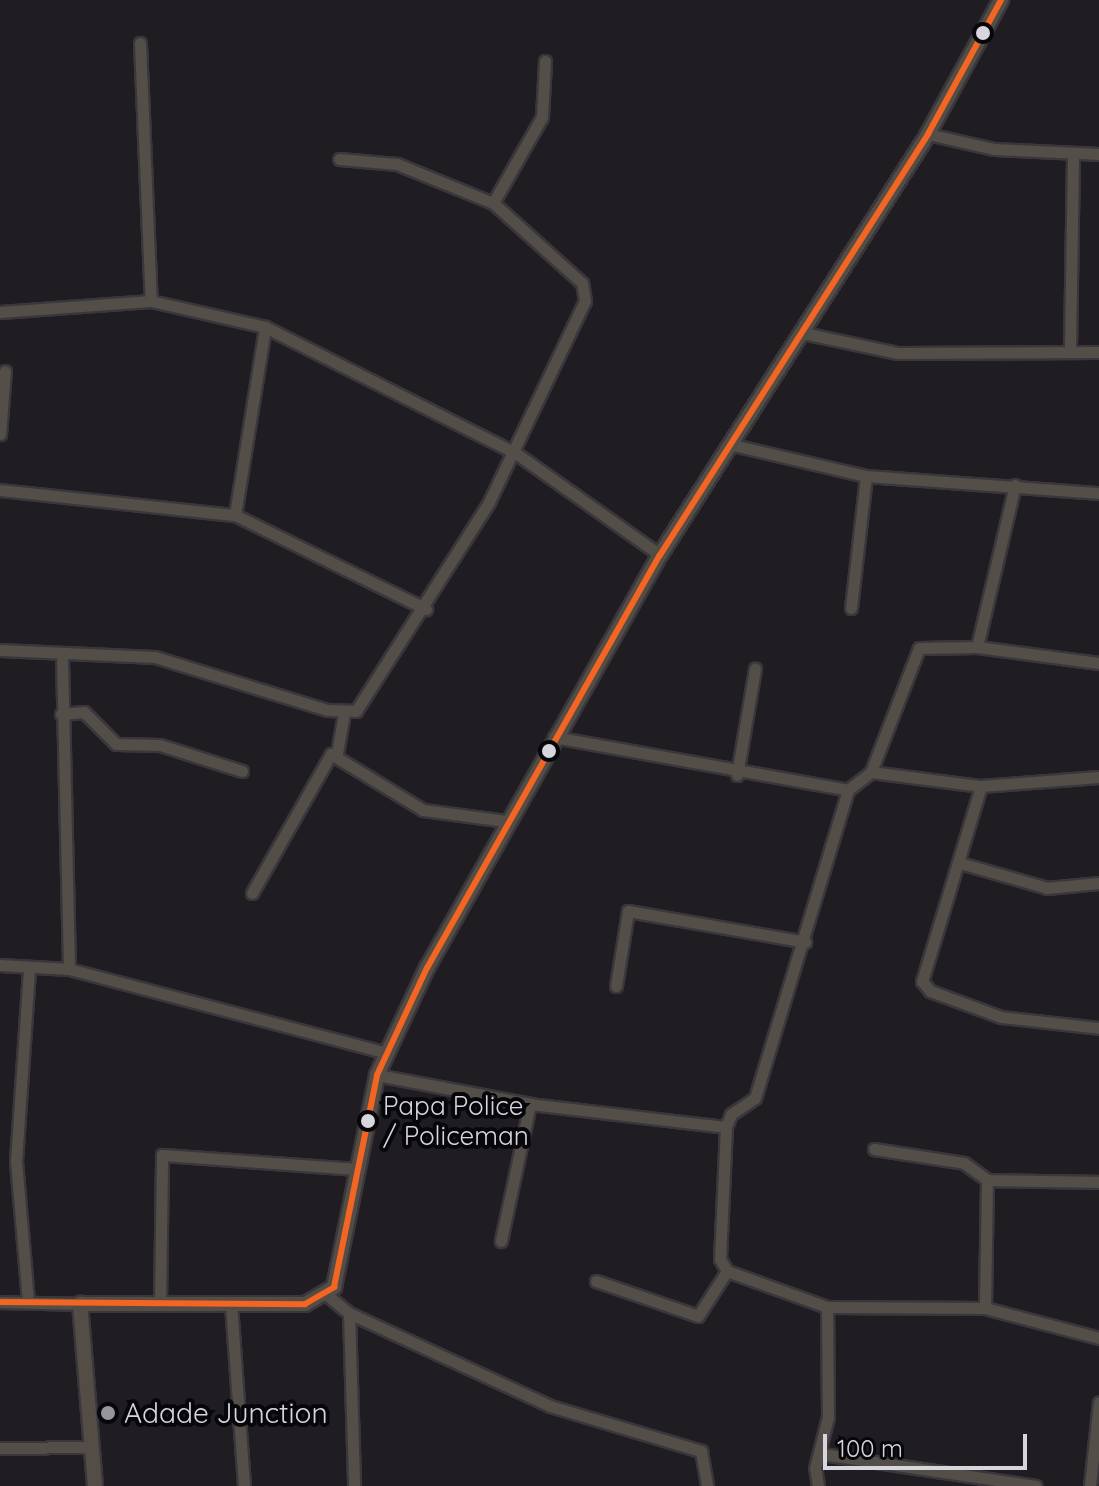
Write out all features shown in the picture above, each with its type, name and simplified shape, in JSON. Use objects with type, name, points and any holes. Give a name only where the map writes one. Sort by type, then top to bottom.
[{"type":"street","points":[[0,1302],[305,1304],[326,1294],[342,1274],[357,1169],[383,1052],[506,821],[660,555],[733,445],[928,134],[1001,0]]},
{"type":"street","points":[[140,43],[151,301]]},
{"type":"street","points":[[493,203],[542,117],[545,61]]},
{"type":"street","points":[[928,134],[994,149],[1099,154]]},
{"type":"street","points":[[1070,349],[1073,154]]},
{"type":"street","points":[[0,650],[62,658],[155,657],[344,714],[356,711],[426,609],[514,452],[585,301],[582,283],[493,203],[397,164],[339,159]]},
{"type":"street","points":[[0,312],[151,301],[265,327],[514,452],[660,555]]},
{"type":"street","points":[[235,515],[265,327]]},
{"type":"street","points":[[803,333],[897,353],[1070,349],[1099,352]]},
{"type":"street","points":[[0,434],[5,371]]},
{"type":"street","points":[[733,445],[866,476],[1099,493]]},
{"type":"street","points":[[851,608],[866,476]]},
{"type":"street","points":[[977,647],[1015,485]]},
{"type":"street","points":[[0,490],[235,515],[426,609]]},
{"type":"street","points":[[1099,663],[977,647],[919,648],[871,772],[848,790],[805,942],[755,1098],[731,1114],[726,1127],[720,1259],[727,1271],[827,1307],[985,1308],[1099,1338]]},
{"type":"street","points":[[62,658],[69,969]]},
{"type":"street","points":[[737,775],[755,669]]},
{"type":"street","points":[[61,714],[84,712],[116,744],[160,745],[242,771]]},
{"type":"street","points":[[252,893],[337,753],[344,714]]},
{"type":"street","points":[[554,737],[737,775],[848,790]]},
{"type":"street","points":[[337,753],[423,810],[506,821]]},
{"type":"street","points":[[871,772],[981,786],[1099,777]]},
{"type":"street","points":[[981,786],[960,863],[923,967],[930,991],[1001,1017],[1099,1028]]},
{"type":"street","points":[[960,863],[1047,888],[1099,883]]},
{"type":"street","points":[[616,986],[628,911],[805,942]]},
{"type":"street","points":[[0,965],[69,969],[383,1052]]},
{"type":"street","points":[[28,1301],[16,1161],[29,969]]},
{"type":"street","points":[[377,1075],[530,1104],[726,1127]]},
{"type":"street","points":[[501,1241],[530,1104]]},
{"type":"street","points":[[874,1149],[964,1163],[987,1180],[1099,1182]]},
{"type":"street","points":[[160,1304],[162,1155],[357,1169]]},
{"type":"street","points":[[985,1308],[987,1180]]},
{"type":"street","points":[[596,1281],[698,1316],[727,1271]]},
{"type":"street","points":[[326,1294],[349,1313],[550,1406],[701,1451],[707,1486]]},
{"type":"street","points":[[80,1304],[95,1486]]},
{"type":"street","points":[[231,1304],[244,1486]]},
{"type":"street","points":[[818,1486],[815,1468],[822,1454],[827,1307]]},
{"type":"street","points":[[349,1313],[354,1486]]},
{"type":"street","points":[[1090,1486],[1099,1402]]},
{"type":"street","points":[[0,1448],[90,1447]]},
{"type":"street","points":[[822,1454],[1036,1486]]},
{"type":"transit line","points":[[0,1302],[305,1304],[334,1287],[377,1075],[427,968],[660,555],[928,134],[1001,0]]},
{"type":"place","name":"Papa Police / Policeman","points":[[368,1121]]},
{"type":"place","name":"Adade Junction","points":[[108,1413]]}]
